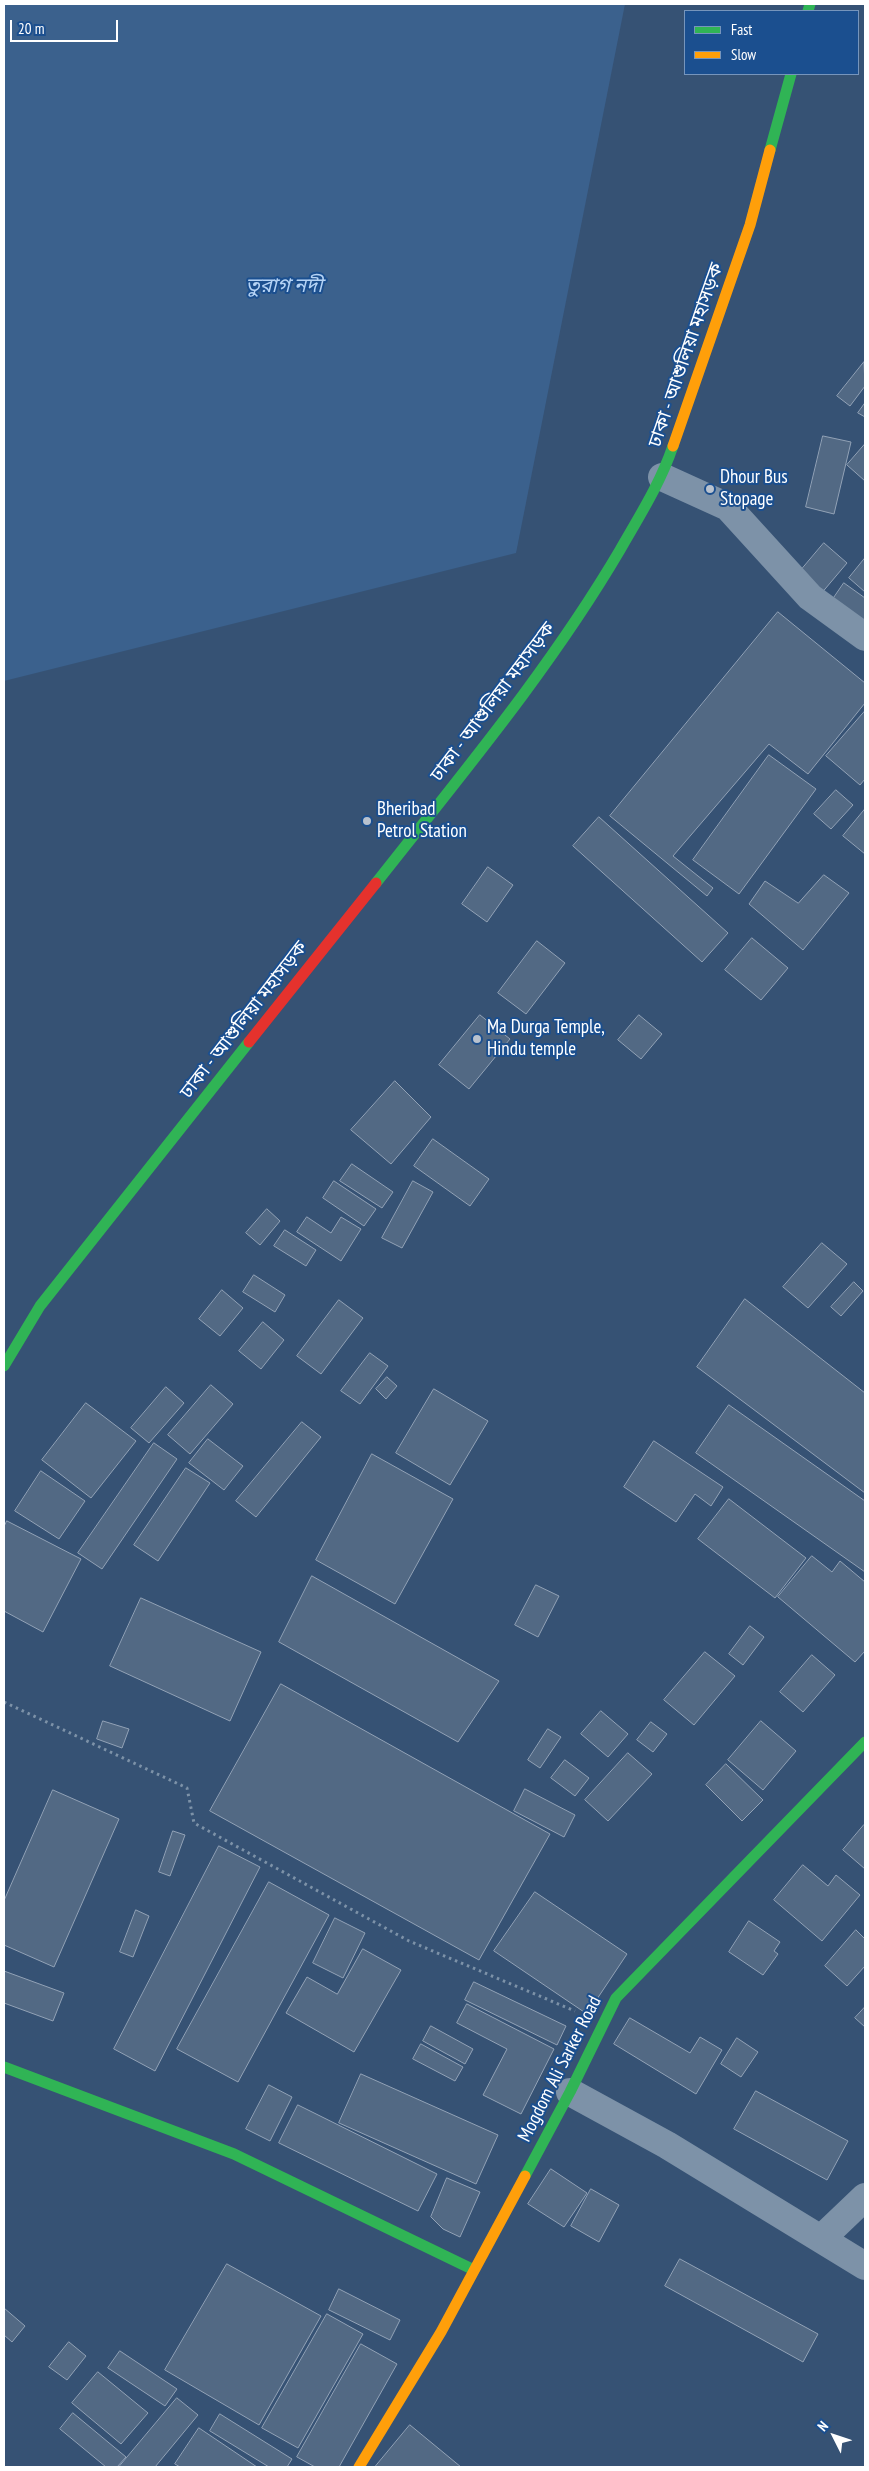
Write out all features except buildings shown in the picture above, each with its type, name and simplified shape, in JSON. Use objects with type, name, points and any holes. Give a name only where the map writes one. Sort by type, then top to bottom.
[{"type":"main road","name":"ঢাকা - আশুলিয়া মহাসড়ক","points":[[4,1366],[40,1306],[496,731],[592,595],[662,477],[750,225],[791,75]]},
{"type":"main road","name":"Mogdom Ali Sarker Road","points":[[359,2467],[441,2332],[570,2092],[616,1998],[865,1742]]},
{"type":"main road","points":[[4,2067],[234,2154],[474,2270]]},
{"type":"street","points":[[662,477],[728,507],[810,597],[865,637]]},
{"type":"street","points":[[570,2092],[667,2145],[865,2266]]},
{"type":"street","points":[[822,2238],[865,2197]]},
{"type":"path","points":[[4,1702],[187,1788],[194,1823],[409,1940],[604,2023]]},
{"type":"water","name":"তুরাগ নদী","points":[[4,4],[625,4],[516,553],[4,681]]},
{"type":"traffic: fast","points":[[808,10],[810,4]]},
{"type":"traffic: fast","points":[[770,150],[791,75]]},
{"type":"traffic: fast","points":[[376,883],[504,721],[564,637],[593,594],[642,512],[656,486],[673,446]]},
{"type":"traffic: fast","points":[[4,1366],[40,1306],[249,1042]]},
{"type":"traffic: fast","points":[[525,2176],[570,2092],[616,1998],[865,1742]]},
{"type":"traffic: fast","points":[[4,2067],[234,2154],[474,2270]]},
{"type":"traffic: slow","points":[[673,446],[750,225],[770,150]]},
{"type":"traffic: slow","points":[[359,2467],[441,2332],[525,2176]]},
{"type":"traffic: jam","points":[[249,1042],[376,883]]},
{"type":"place","name":"Dhour Bus Stopage","points":[[710,489]]},
{"type":"place","name":"Bheribad Petrol Station","points":[[367,821]]},
{"type":"place","name":"Ma Durga Temple, Hindu temple","points":[[477,1039]]}]
